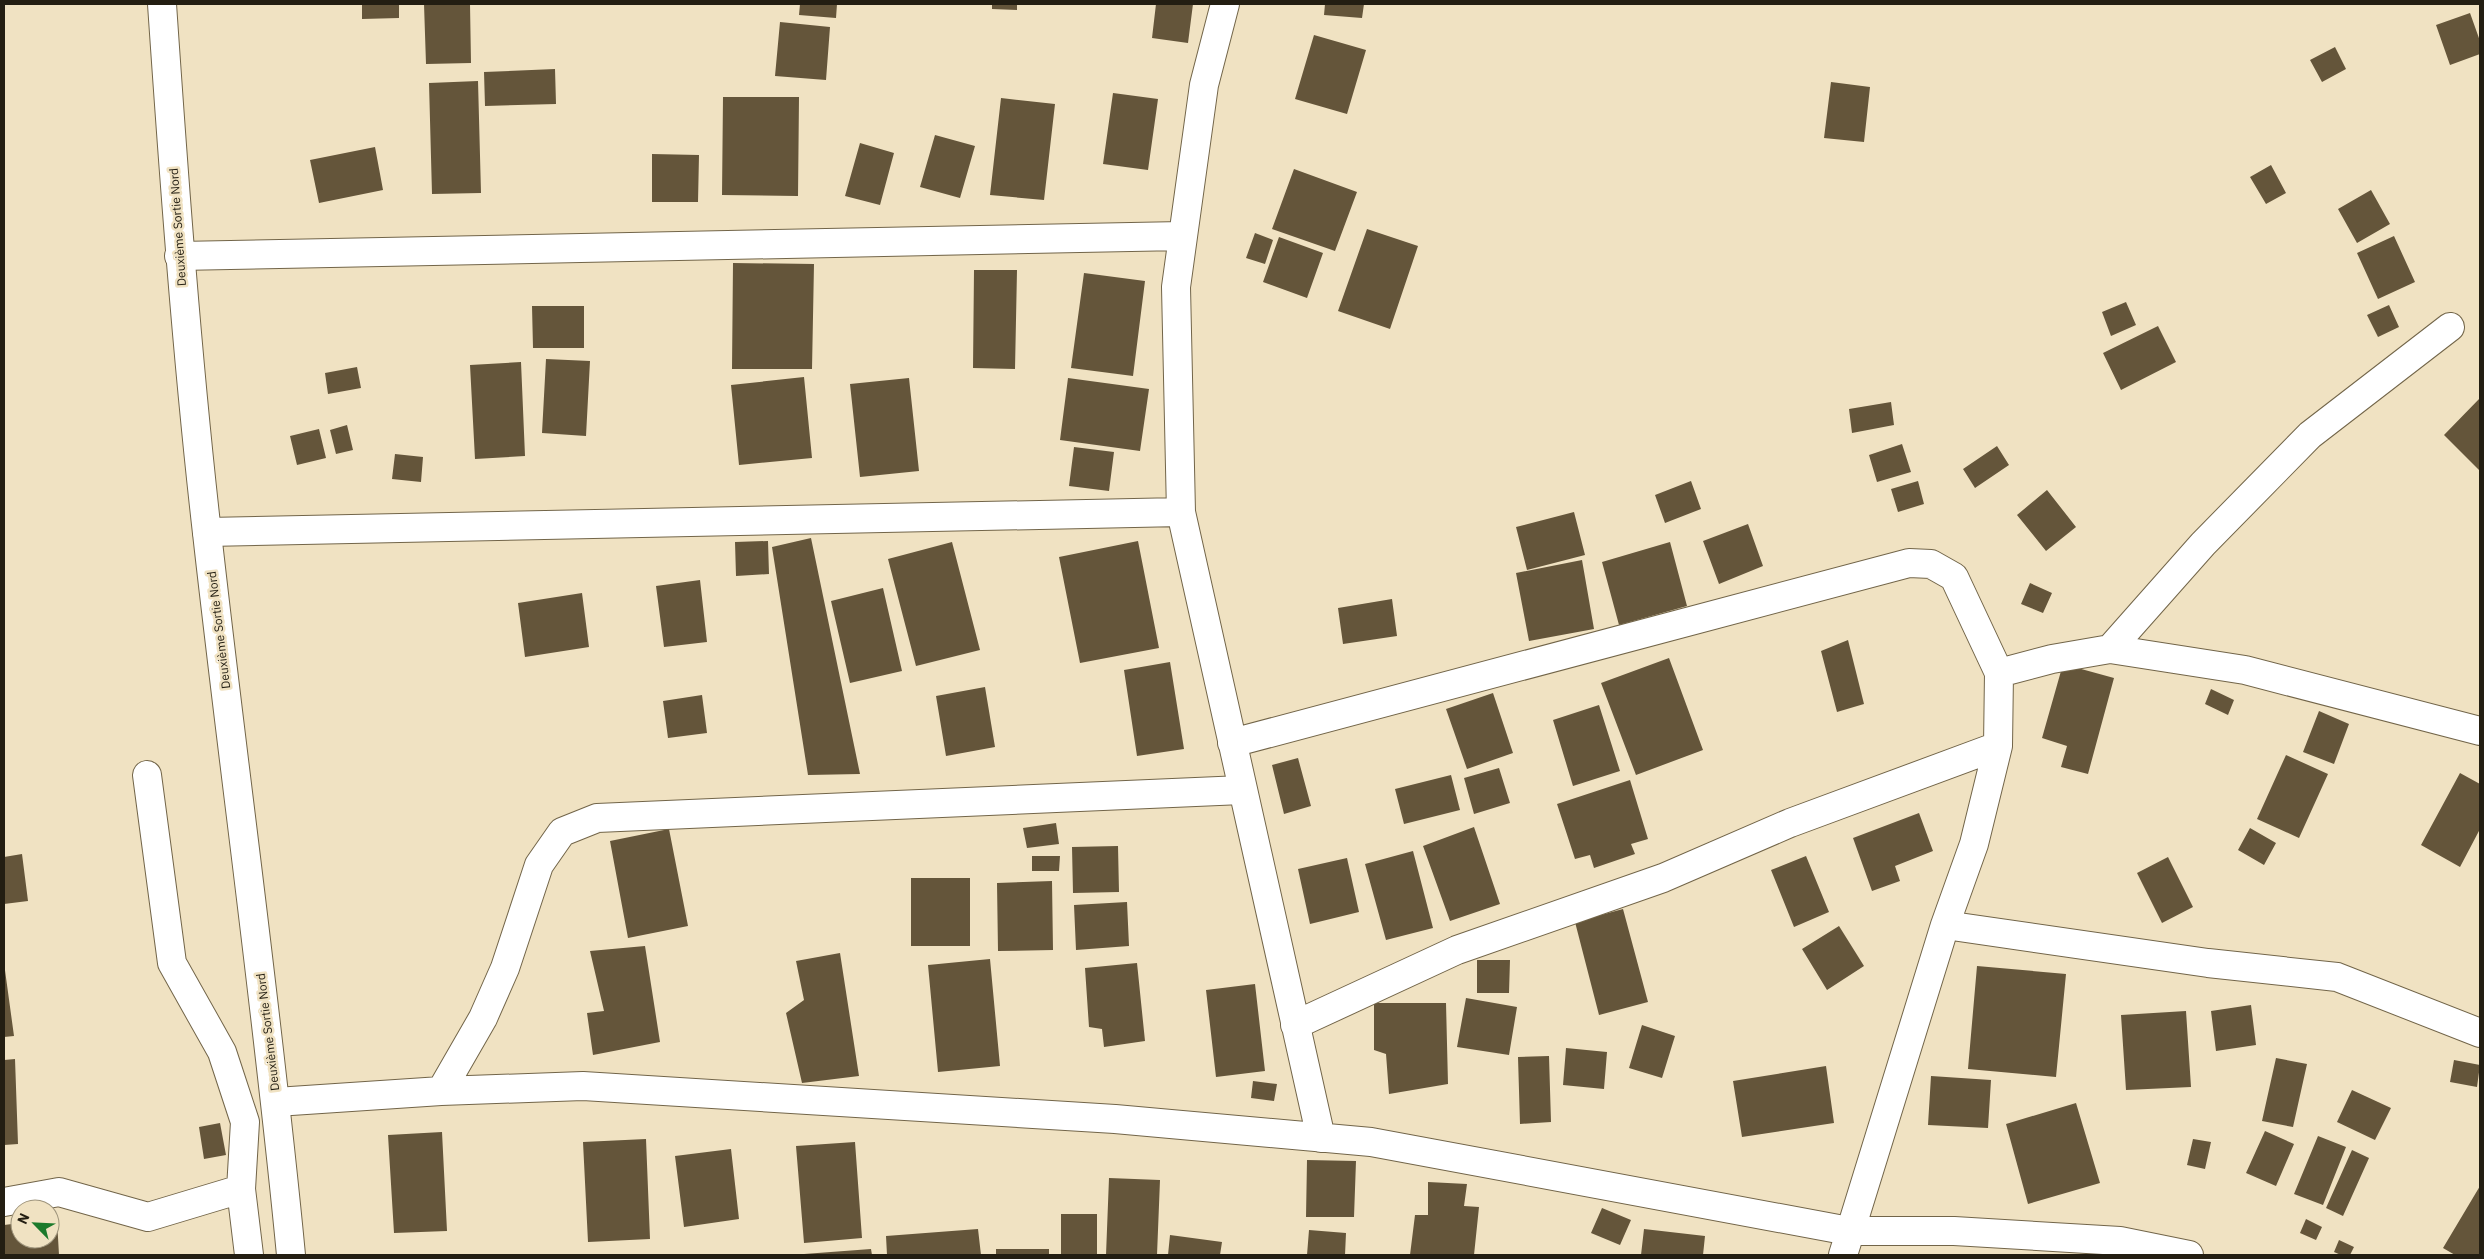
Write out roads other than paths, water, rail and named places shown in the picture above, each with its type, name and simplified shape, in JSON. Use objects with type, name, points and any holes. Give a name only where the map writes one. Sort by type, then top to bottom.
[{"type":"street","name":"Deuxième Sortie Nord","points":[[162,4],[179,256],[207,532],[276,1102],[291,1255]]},
{"type":"street","points":[[1225,4],[1204,85],[1176,287],[1181,512],[1321,1138]]},
{"type":"street","points":[[179,256],[1182,236]]},
{"type":"street","points":[[2110,649],[2203,544],[2310,435],[2450,327]]},
{"type":"street","points":[[207,532],[1181,512]]},
{"type":"street","points":[[1232,743],[1908,564],[1932,564],[1954,577],[1999,673],[1998,746],[1974,844],[1945,926],[1846,1243]]},
{"type":"street","points":[[1999,673],[2052,659],[2110,649],[2246,670],[2480,731]]},
{"type":"street","points":[[1295,1025],[1457,950],[1663,878],[1790,822],[1998,746]]},
{"type":"street","points":[[147,774],[172,963],[222,1052],[245,1122],[241,1189],[249,1255]]},
{"type":"street","points":[[441,1091],[483,1018],[505,968],[539,864],[562,832],[597,818],[1242,790]]},
{"type":"street","points":[[1945,926],[2208,963],[2337,977],[2480,1033]]},
{"type":"street","points":[[276,1102],[441,1091],[583,1086],[1115,1119],[1371,1142],[1846,1243],[1954,1230],[2120,1241],[2189,1255]]},
{"type":"street","points":[[4,1202],[58,1192],[148,1217],[241,1189]]}]
